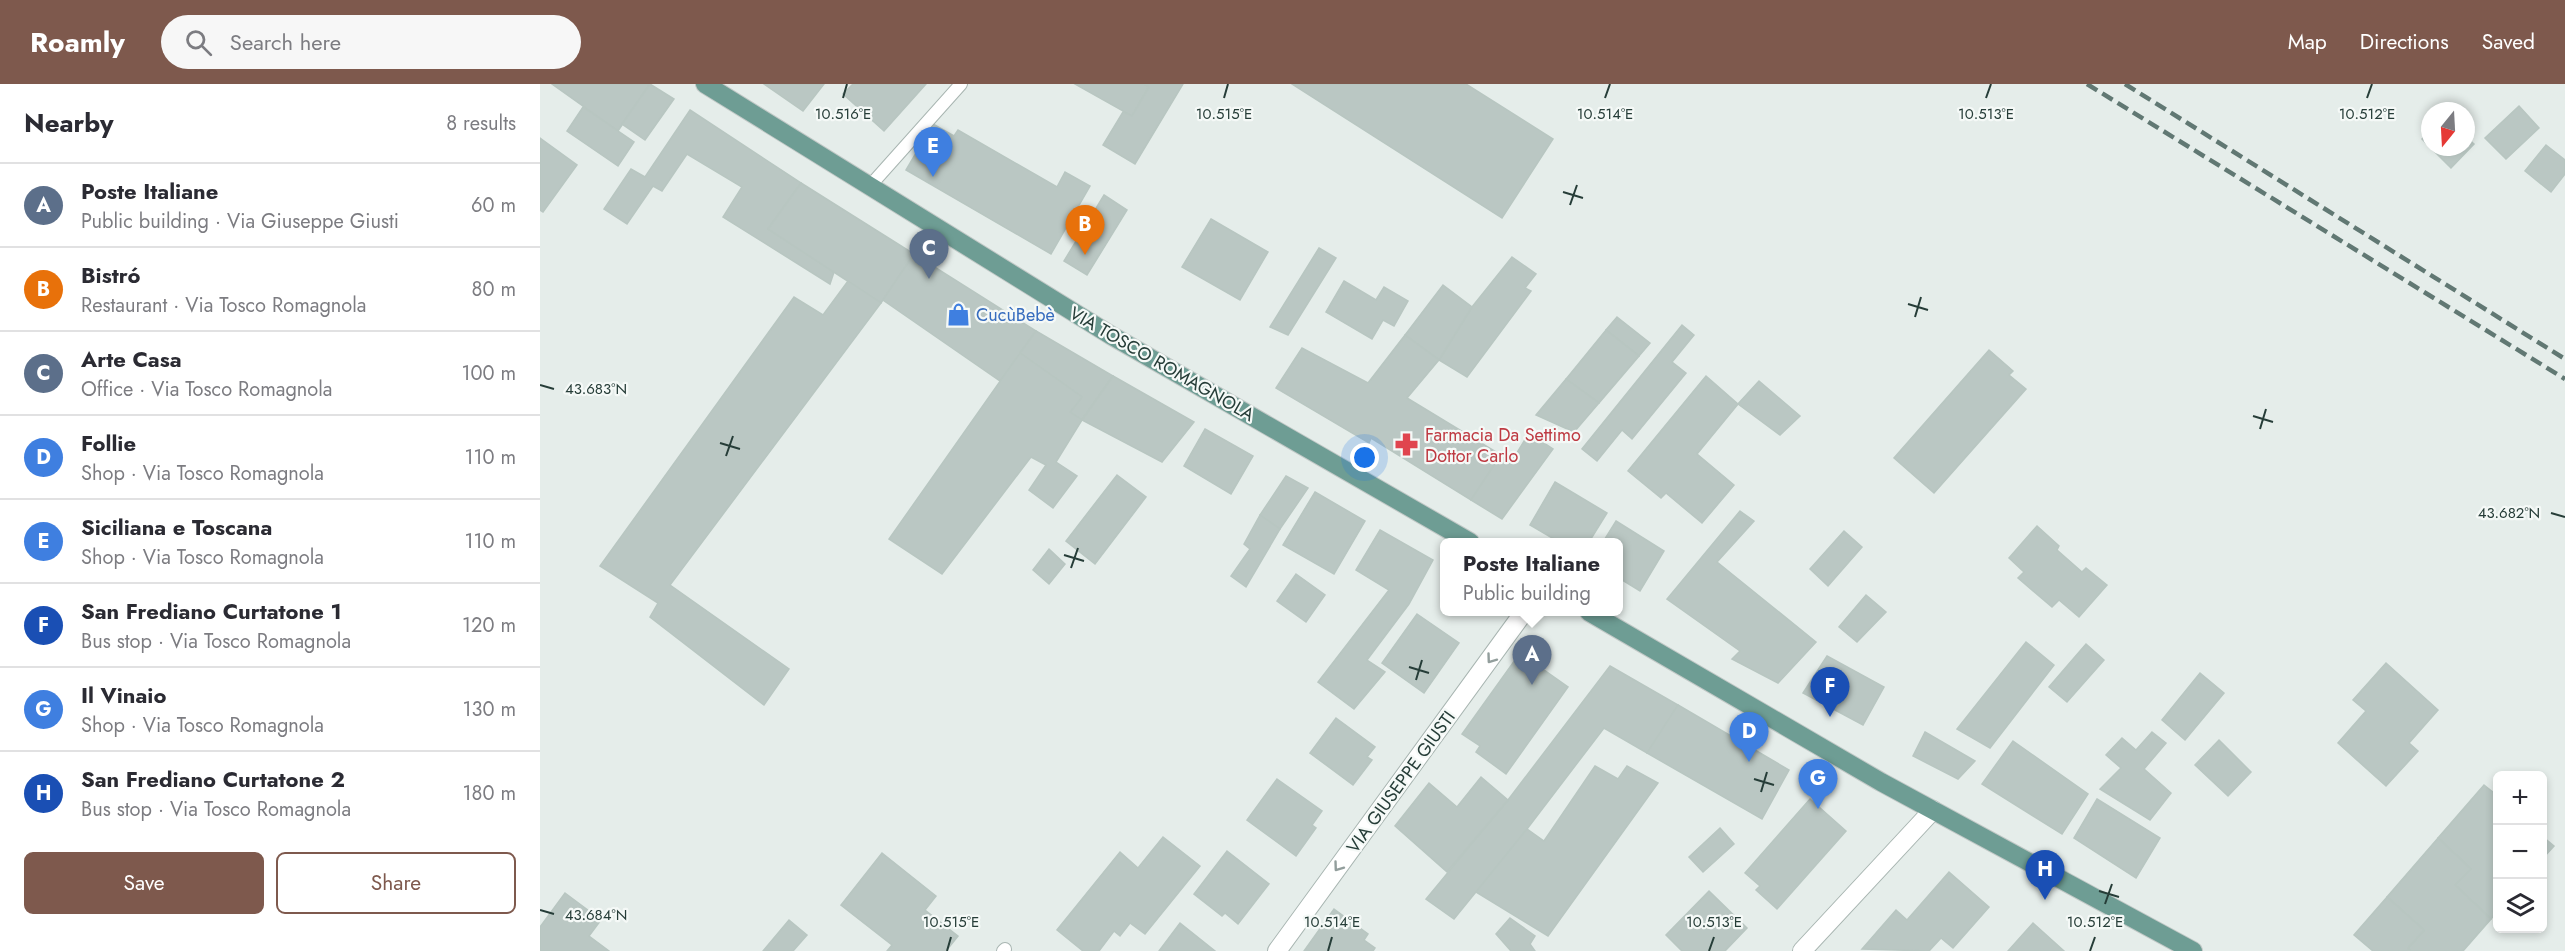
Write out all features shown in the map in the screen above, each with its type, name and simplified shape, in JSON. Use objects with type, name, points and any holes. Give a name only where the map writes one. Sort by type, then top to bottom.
[{"type":"main road","name":"VIA TOSCO ROMAGNOLA","points":[[705,84],[1112,336],[1461,538]]},
{"type":"main road","points":[[1596,616],[1933,810],[2193,951]]},
{"type":"street","name":"VIA GIUSEPPE GIUSTI","points":[[1277,951],[1521,616]]},
{"type":"street","points":[[1802,951],[1933,810]]},
{"type":"lane","points":[[869,187],[962,84]]},
{"type":"building","points":[[552,84],[650,84],[618,131]]},
{"type":"building","points":[[650,84],[674,99],[645,140],[622,124]]},
{"type":"building","points":[[764,84],[824,84],[803,111]]},
{"type":"building","points":[[853,84],[926,84],[884,131],[843,94]]},
{"type":"building","points":[[1075,84],[1144,84],[1149,87],[1132,116]]},
{"type":"building","points":[[1144,84],[1183,84],[1135,164],[1103,145],[1123,112],[1132,116],[1149,87]]},
{"type":"building","points":[[1292,84],[1466,84],[1553,139],[1502,218]]},
{"type":"building","points":[[2519,106],[2539,128],[2506,159],[2485,138]]},
{"type":"building","points":[[583,107],[634,142],[618,166],[567,131]]},
{"type":"building","points":[[690,110],[801,183],[768,229],[834,272],[830,284],[723,217],[742,187],[687,154],[662,191],[653,186],[627,224],[604,209],[631,169],[645,177]]},
{"type":"building","points":[[933,124],[954,136],[958,130],[1057,187],[1065,172],[1090,186],[1051,254],[906,170]]},
{"type":"building","points":[[540,138],[577,165],[543,212],[540,210]]},
{"type":"building","points":[[2546,145],[2565,160],[2565,174],[2551,192],[2525,171]]},
{"type":"building","points":[[2439,156],[2462,156],[2451,168]]},
{"type":"building","points":[[801,183],[914,254],[881,303],[768,229]]},
{"type":"building","points":[[1104,195],[1127,210],[1087,275],[1064,261]]},
{"type":"building","points":[[1211,219],[1268,252],[1240,300],[1182,267]]},
{"type":"building","points":[[1319,248],[1336,258],[1288,335],[1270,327]]},
{"type":"building","name":"CucùBebè","points":[[914,254],[1036,331],[1000,381],[883,300]]},
{"type":"building","points":[[1512,257],[1536,274],[1525,288],[1531,291],[1467,377],[1439,360],[1472,307]]},
{"type":"building","points":[[848,281],[881,303],[670,585],[789,669],[764,705],[650,617],[658,603],[600,566],[794,297],[823,315]]},
{"type":"building","points":[[1344,281],[1376,300],[1384,287],[1408,301],[1394,326],[1383,320],[1372,339],[1326,312]]},
{"type":"building","points":[[1443,285],[1472,307],[1439,360],[1405,335]]},
{"type":"building","points":[[1617,317],[1650,343],[1639,356],[1606,330]]},
{"type":"building","points":[[1682,325],[1694,335],[1672,362],[1686,373],[1632,439],[1622,430],[1597,461],[1582,449]]},
{"type":"building","points":[[1606,330],[1639,356],[1599,403],[1566,379]]},
{"type":"building","points":[[1036,331],[1113,376],[1082,420],[1070,412],[1082,397],[1020,353]]},
{"type":"building","points":[[1405,335],[1439,360],[1407,398],[1501,455],[1471,500],[1371,438],[1369,443],[1276,388],[1302,348],[1368,383]]},
{"type":"building","points":[[1989,350],[2013,371],[2009,375],[2026,389],[1934,493],[1894,458]]},
{"type":"building","points":[[1020,353],[1082,397],[1070,412],[1082,420],[1056,462],[1077,476],[1053,508],[1029,490],[1046,465],[1031,457],[942,574],[889,539]]},
{"type":"building","points":[[1113,376],[1194,422],[1162,462],[1082,420]]},
{"type":"building","points":[[1706,376],[1738,404],[1697,454],[1734,485],[1702,523],[1666,493],[1661,498],[1628,471]]},
{"type":"building","points":[[1566,379],[1599,403],[1574,432],[1536,415]]},
{"type":"building","points":[[1759,381],[1800,416],[1780,435],[1738,404]]},
{"type":"building","points":[[1205,429],[1253,456],[1231,494],[1184,466]]},
{"type":"building","points":[[1529,433],[1553,449],[1502,519],[1471,500],[1501,455],[1512,461]]},
{"type":"building","points":[[1117,475],[1146,497],[1095,564],[1066,541]]},
{"type":"building","points":[[1286,476],[1308,488],[1280,529],[1260,515]]},
{"type":"building","points":[[1555,482],[1607,513],[1591,538],[1552,538],[1530,525]]},
{"type":"building","points":[[1315,492],[1365,521],[1334,574],[1283,545]]},
{"type":"building","points":[[1740,511],[1754,521],[1717,562],[1816,642],[1778,683],[1732,659],[1740,651],[1667,599]]},
{"type":"building","points":[[1260,515],[1280,529],[1246,587],[1231,576],[1250,549],[1244,544]]},
{"type":"building","points":[[1616,521],[1664,551],[1640,591],[1623,580],[1623,538],[1605,538]]},
{"type":"building","points":[[2037,526],[2059,546],[2057,550],[2082,572],[2086,568],[2107,585],[2079,617],[2059,600],[2052,607],[2018,578],[2024,572],[2009,558]]},
{"type":"building","points":[[1380,530],[1433,560],[1409,604],[1367,660],[1385,672],[1354,709],[1318,682],[1389,590],[1356,570]]},
{"type":"building","points":[[1844,531],[1862,547],[1828,586],[1810,569]]},
{"type":"building","points":[[1049,549],[1065,564],[1049,584],[1033,570]]},
{"type":"building","points":[[1296,574],[1325,595],[1306,622],[1277,601]]},
{"type":"building","points":[[1866,595],[1886,612],[1857,642],[1839,627]]},
{"type":"building","points":[[1417,614],[1459,643],[1424,693],[1382,663]]},
{"type":"building","points":[[2026,642],[2054,665],[1990,748],[1957,729]]},
{"type":"building","points":[[2086,644],[2104,660],[2067,702],[2049,687]]},
{"type":"building","points":[[1520,653],[1568,687],[1506,774],[1476,752],[1480,746],[1462,734]]},
{"type":"building","points":[[1827,656],[1884,687],[1863,725],[1803,693]]},
{"type":"building","points":[[2386,663],[2438,710],[2409,743],[2418,751],[2386,786],[2338,743],[2366,711],[2353,700]]},
{"type":"building","points":[[1610,666],[1678,705],[1647,753],[1604,728],[1527,829],[1454,919],[1426,899],[1508,800]]},
{"type":"building","points":[[2200,673],[2224,693],[2185,740],[2162,720]]},
{"type":"building","points":[[1678,705],[1789,770],[1762,819],[1647,753]]},
{"type":"building","points":[[1336,718],[1375,747],[1367,757],[1372,760],[1353,785],[1310,753]]},
{"type":"building","points":[[1925,732],[1975,761],[1958,779],[1913,756]]},
{"type":"building","points":[[2152,732],[2166,743],[2144,769],[2171,793],[2150,820],[2100,789],[2121,768],[2106,755],[2122,738],[2136,750]]},
{"type":"building","points":[[2219,740],[2251,772],[2228,796],[2195,765]]},
{"type":"building","points":[[2013,741],[2088,794],[2062,834],[1982,784]]},
{"type":"building","points":[[1595,766],[1618,779],[1627,766],[1658,783],[1548,936],[1476,892],[1527,829],[1544,841]]},
{"type":"building","points":[[1481,777],[1508,800],[1447,872],[1395,826],[1429,783],[1457,807]]},
{"type":"building","points":[[1277,779],[1322,811],[1312,825],[1316,828],[1296,856],[1247,820]]},
{"type":"building","points":[[2484,785],[2493,792],[2493,917],[2491,919],[2455,885],[2471,869],[2438,838]]},
{"type":"building","points":[[1810,799],[1846,831],[1777,909],[1756,890],[1760,886],[1745,873]]},
{"type":"building","points":[[2097,799],[2160,838],[2136,878],[2074,838]]},
{"type":"building","points":[[1720,828],[1734,844],[1703,872],[1689,857]]},
{"type":"building","points":[[1163,837],[1200,866],[1145,934],[1130,923],[1120,936],[1114,931],[1099,951],[1083,951],[1057,930],[1120,852],[1138,868]]},
{"type":"building","points":[[2438,838],[2471,869],[2455,885],[2491,919],[2463,951],[2410,951],[2408,948],[2424,930],[2387,897]]},
{"type":"building","points":[[2547,840],[2554,846],[2547,854]]},
{"type":"building","points":[[1227,851],[1269,884],[1238,924],[1225,913],[1222,916],[1194,894]]},
{"type":"building","points":[[882,853],[936,896],[925,910],[958,936],[946,951],[887,951],[892,945],[841,905]]},
{"type":"building","points":[[1949,872],[1989,907],[1953,948],[1941,938],[1929,951],[1862,949],[1896,910],[1907,920]]},
{"type":"building","points":[[1709,891],[1747,928],[1725,951],[1682,951],[1666,935]]},
{"type":"building","points":[[565,893],[601,920],[589,936],[609,951],[540,951],[540,927]]},
{"type":"building","points":[[2387,897],[2424,930],[2408,948],[2410,951],[2373,951],[2354,935]]},
{"type":"building","points":[[1334,909],[1368,934],[1364,940],[1375,948],[1373,951],[1304,951]]},
{"type":"building","points":[[1510,918],[1535,936],[1530,944],[1535,951],[1511,951],[1496,934]]},
{"type":"building","points":[[789,920],[807,935],[793,951],[763,951]]},
{"type":"building","points":[[1180,923],[1215,951],[1159,951]]},
{"type":"building","points":[[2033,923],[2064,951],[2008,951]]},
{"type":"railway","points":[[2087,84],[2565,379]]},
{"type":"railway","points":[[2125,84],[2565,359]]},
{"type":"place","name":"Siciliana e Toscana","points":[[933,177]]},
{"type":"place","name":"Bistró","points":[[1085,255]]},
{"type":"place","name":"Arte Casa","points":[[929,279]]},
{"type":"place","name":"CucùBebè","points":[[958,315]]},
{"type":"place","name":"Farmacia Da Settimo Dottor Carlo","points":[[1407,445]]},
{"type":"place","name":"Poste Italiane","points":[[1532,685]]},
{"type":"place","name":"San Frediano Curtatone 1","points":[[1830,717]]},
{"type":"place","name":"Follie","points":[[1749,762]]},
{"type":"place","name":"Il Vinaio","points":[[1818,809]]},
{"type":"place","name":"San Frediano Curtatone 2","points":[[2045,900]]}]
